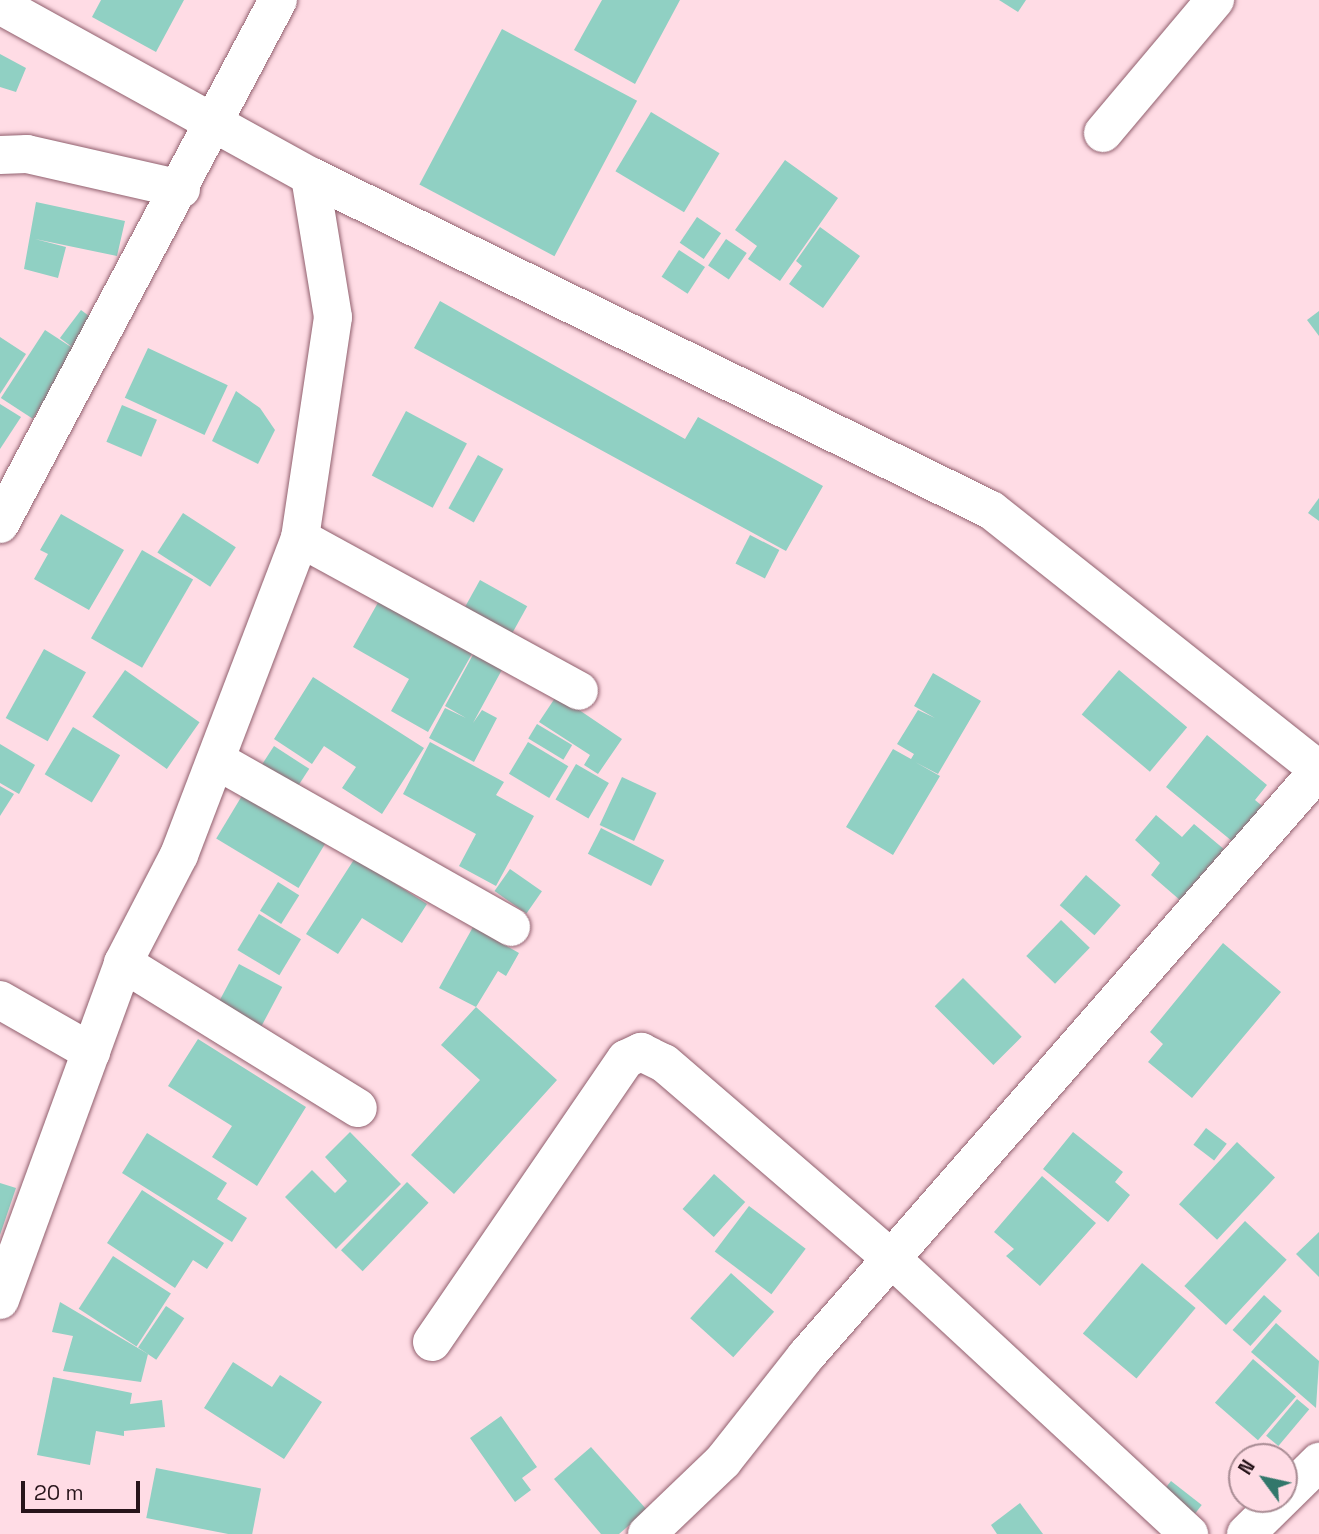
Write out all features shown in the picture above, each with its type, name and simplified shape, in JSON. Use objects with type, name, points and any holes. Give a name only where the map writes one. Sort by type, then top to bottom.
[{"type":"street","points":[[0,524],[181,190],[209,121],[278,0]]},
{"type":"street","points":[[1103,132],[1215,0]]},
{"type":"street","points":[[0,5],[310,176],[991,510],[1319,770],[892,1259],[723,1461],[647,1534]]},
{"type":"street","points":[[0,155],[27,153],[181,190]]},
{"type":"street","points":[[0,1300],[123,963],[178,855],[300,538],[333,317],[310,176]]},
{"type":"street","points":[[300,538],[579,691]]},
{"type":"street","points":[[216,760],[511,927]]},
{"type":"street","points":[[123,963],[358,1108]]},
{"type":"street","points":[[0,1000],[91,1052]]},
{"type":"street","points":[[432,1342],[626,1059],[641,1052],[664,1063],[892,1259],[1189,1534]]},
{"type":"street","points":[[1246,1534],[1319,1462]]},
{"type":"building","points":[[101,0],[184,0],[156,52],[92,17]]},
{"type":"building","points":[[602,0],[680,0],[635,84],[574,50]]},
{"type":"building","points":[[999,0],[1026,0],[1018,12]]},
{"type":"building","points":[[502,29],[637,101],[554,256],[419,184]]},
{"type":"building","points":[[0,54],[26,68],[16,92],[0,87]]},
{"type":"building","points":[[651,112],[720,153],[684,212],[615,171]]},
{"type":"building","points":[[785,160],[838,198],[780,281],[748,259],[757,246],[735,230]]},
{"type":"building","points":[[36,202],[125,221],[117,256],[35,239],[66,247],[58,278],[24,269]]},
{"type":"building","points":[[697,217],[721,233],[704,259],[680,243]]},
{"type":"building","points":[[820,227],[860,256],[823,308],[789,284],[802,266],[796,261]]},
{"type":"building","points":[[726,239],[747,253],[729,280],[708,266]]},
{"type":"building","points":[[679,250],[705,267],[688,294],[662,277]]},
{"type":"building","points":[[440,301],[685,439],[698,417],[823,486],[786,551],[414,348]]},
{"type":"building","points":[[81,310],[97,322],[76,350],[60,338]]},
{"type":"building","points":[[1319,311],[1319,336],[1307,320]]},
{"type":"building","points":[[45,330],[77,351],[33,419],[1,398]]},
{"type":"building","points":[[0,337],[26,354],[0,394]]},
{"type":"building","points":[[148,348],[228,385],[205,435],[125,398]]},
{"type":"building","points":[[236,391],[260,408],[275,430],[258,464],[212,441]]},
{"type":"building","points":[[0,404],[21,417],[0,449]]},
{"type":"building","points":[[122,405],[157,420],[141,457],[106,442]]},
{"type":"building","points":[[406,411],[467,443],[433,508],[372,475]]},
{"type":"building","points":[[478,455],[503,469],[474,522],[448,508]]},
{"type":"building","points":[[1319,498],[1319,521],[1308,513]]},
{"type":"building","points":[[183,513],[236,547],[210,587],[157,552]]},
{"type":"building","points":[[61,514],[124,550],[89,610],[34,579],[48,554],[40,550]]},
{"type":"building","points":[[750,535],[779,550],[765,578],[735,564]]},
{"type":"building","points":[[142,550],[193,580],[142,668],[91,638]]},
{"type":"building","points":[[480,580],[527,606],[511,635],[464,609]]},
{"type":"building","points":[[380,599],[473,652],[428,732],[391,711],[409,679],[353,647]]},
{"type":"building","points":[[44,649],[86,672],[48,741],[6,718]]},
{"type":"building","points":[[475,651],[504,666],[473,723],[482,710],[497,718],[474,762],[429,738],[445,708],[466,718],[445,706]]},
{"type":"building","points":[[125,670],[200,722],[167,769],[92,717]]},
{"type":"building","points":[[1119,670],[1187,727],[1150,772],[1082,714]]},
{"type":"building","points":[[933,673],[981,701],[938,774],[915,762],[940,776],[893,855],[846,827],[893,749],[911,759],[914,754],[897,744],[918,710],[935,718],[914,706]]},
{"type":"building","points":[[313,677],[424,748],[382,814],[342,788],[356,767],[324,746],[312,764],[274,739]]},
{"type":"building","points":[[557,695],[622,739],[598,774],[584,765],[590,755],[539,722]]},
{"type":"building","points":[[537,724],[572,745],[563,760],[528,739]]},
{"type":"building","points":[[73,727],[120,755],[92,802],[45,774]]},
{"type":"building","points":[[1207,735],[1267,785],[1255,800],[1267,810],[1238,846],[1166,787]]},
{"type":"building","points":[[430,742],[504,782],[496,795],[534,816],[496,886],[459,866],[476,834],[403,794]]},
{"type":"building","points":[[528,742],[568,766],[549,798],[509,774]]},
{"type":"building","points":[[0,744],[35,765],[19,794],[0,783]]},
{"type":"building","points":[[274,746],[309,769],[296,790],[260,767]]},
{"type":"building","points":[[576,764],[609,783],[588,819],[556,800]]},
{"type":"building","points":[[622,777],[656,793],[634,841],[600,825]]},
{"type":"building","points":[[0,786],[14,794],[0,816]]},
{"type":"building","points":[[243,794],[325,843],[299,888],[216,839]]},
{"type":"building","points":[[1156,815],[1182,837],[1194,824],[1225,850],[1181,901],[1151,875],[1160,863],[1135,840]]},
{"type":"building","points":[[601,828],[664,860],[651,886],[588,854]]},
{"type":"building","points":[[355,858],[427,904],[402,943],[362,918],[338,954],[306,934]]},
{"type":"building","points":[[510,869],[542,891],[526,913],[495,891]]},
{"type":"building","points":[[1086,875],[1121,905],[1094,935],[1060,905]]},
{"type":"building","points":[[278,882],[299,895],[281,924],[260,911]]},
{"type":"building","points":[[259,914],[301,939],[279,975],[237,950]]},
{"type":"building","points":[[1061,920],[1090,948],[1055,984],[1026,956]]},
{"type":"building","points":[[473,927],[519,953],[506,976],[498,971],[476,1007],[439,988]]},
{"type":"building","points":[[1223,943],[1281,992],[1192,1098],[1148,1062],[1163,1044],[1150,1032]]},
{"type":"building","points":[[239,964],[282,987],[260,1029],[217,1005]]},
{"type":"building","points":[[963,978],[1022,1037],[993,1065],[935,1006]]},
{"type":"building","points":[[476,1007],[557,1080],[454,1194],[411,1155],[480,1080],[441,1045]]},
{"type":"building","points":[[198,1039],[306,1107],[257,1186],[212,1157],[232,1126],[168,1086]]},
{"type":"building","points":[[1206,1128],[1227,1144],[1214,1160],[1193,1145]]},
{"type":"building","points":[[350,1132],[401,1184],[336,1249],[285,1197],[312,1170],[335,1193],[347,1181],[325,1157]]},
{"type":"building","points":[[1073,1132],[1123,1172],[1115,1182],[1130,1195],[1108,1222],[1043,1169]]},
{"type":"building","points":[[147,1133],[227,1183],[217,1199],[247,1218],[232,1242],[122,1173]]},
{"type":"building","points":[[1237,1142],[1275,1177],[1217,1240],[1179,1204]]},
{"type":"building","points":[[714,1174],[745,1202],[714,1237],[683,1209]]},
{"type":"building","points":[[1042,1176],[1096,1223],[1040,1286],[1006,1256],[1014,1249],[994,1232]]},
{"type":"building","points":[[407,1182],[429,1203],[363,1271],[341,1250]]},
{"type":"building","points":[[0,1183],[16,1188],[0,1235]]},
{"type":"building","points":[[142,1190],[224,1243],[207,1269],[193,1260],[175,1288],[107,1243]]},
{"type":"building","points":[[749,1206],[806,1249],[771,1294],[715,1252]]},
{"type":"building","points":[[1245,1221],[1287,1260],[1226,1325],[1184,1286]]},
{"type":"building","points":[[1319,1232],[1319,1277],[1296,1254]]},
{"type":"building","points":[[113,1256],[171,1294],[137,1346],[79,1309]]},
{"type":"building","points":[[1142,1263],[1196,1308],[1136,1378],[1083,1333]]},
{"type":"building","points":[[731,1273],[774,1312],[733,1357],[690,1318]]},
{"type":"building","points":[[1264,1295],[1282,1311],[1250,1346],[1233,1330]]},
{"type":"building","points":[[60,1302],[148,1354],[141,1382],[63,1371],[73,1336],[52,1332]]},
{"type":"building","points":[[166,1306],[184,1318],[156,1360],[138,1347]]},
{"type":"building","points":[[1276,1323],[1319,1361],[1316,1408],[1251,1352]]},
{"type":"building","points":[[1253,1359],[1296,1396],[1258,1440],[1215,1403]]},
{"type":"building","points":[[233,1362],[272,1387],[280,1375],[322,1402],[284,1459],[204,1408]]},
{"type":"building","points":[[53,1377],[132,1393],[130,1404],[162,1400],[165,1427],[124,1431],[124,1436],[96,1431],[90,1465],[37,1455]]},
{"type":"building","points":[[1297,1399],[1309,1409],[1281,1443],[1275,1443],[1266,1436]]},
{"type":"building","points":[[501,1416],[537,1467],[522,1478],[531,1490],[515,1502],[470,1438]]},
{"type":"building","points":[[591,1447],[647,1510],[619,1534],[601,1534],[554,1479]]},
{"type":"building","points":[[156,1468],[261,1488],[252,1534],[228,1534],[146,1518]]},
{"type":"building","points":[[1171,1481],[1202,1505],[1188,1523],[1157,1499]]},
{"type":"building","points":[[1020,1503],[1043,1534],[997,1534],[991,1525]]}]
